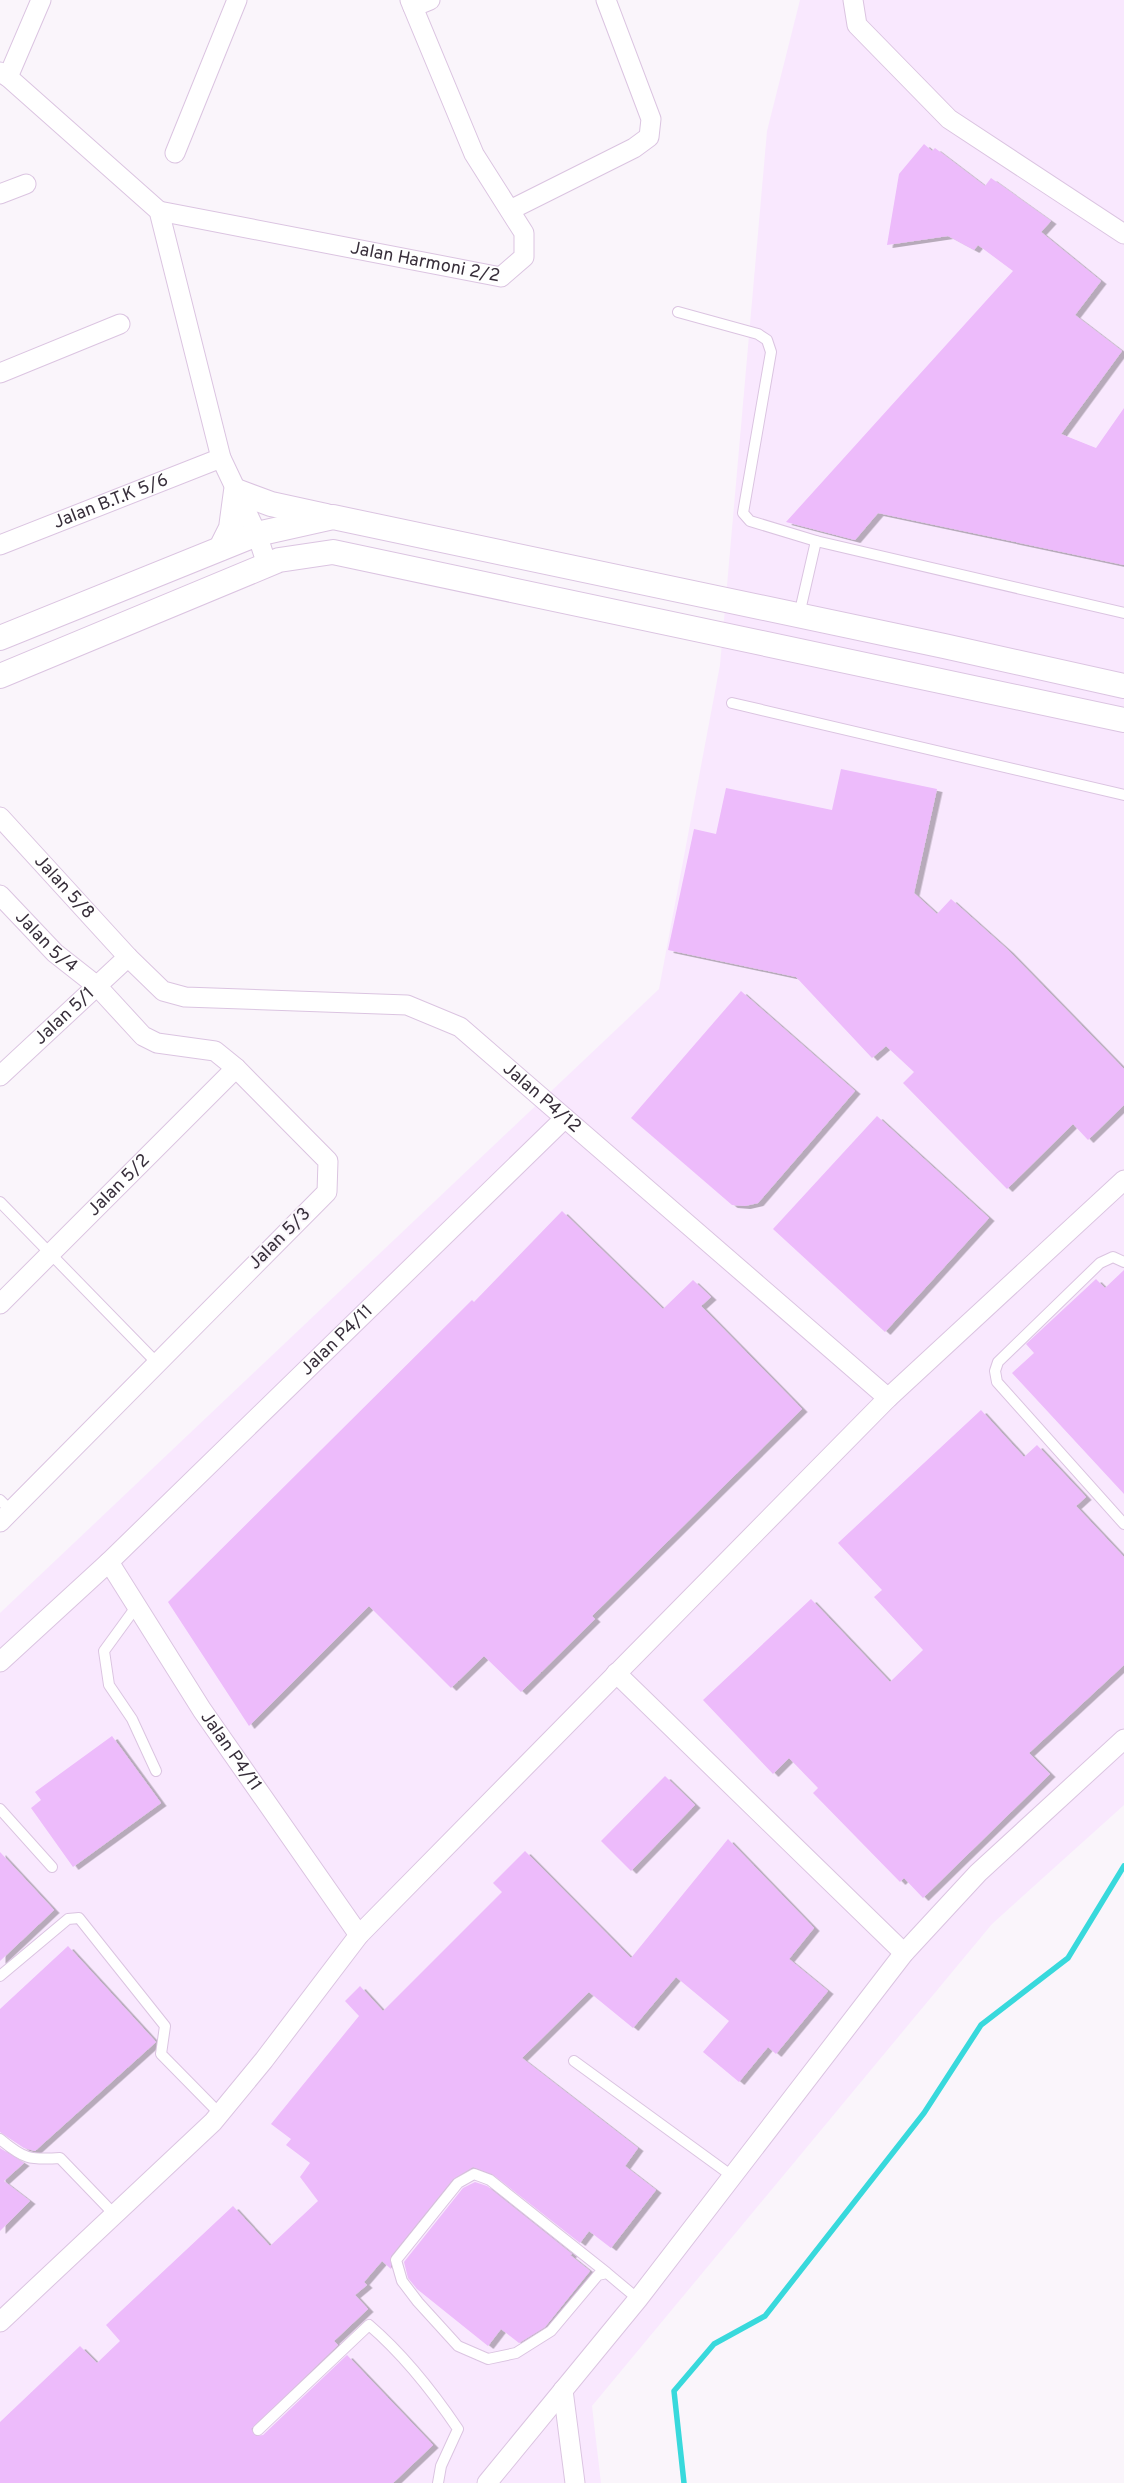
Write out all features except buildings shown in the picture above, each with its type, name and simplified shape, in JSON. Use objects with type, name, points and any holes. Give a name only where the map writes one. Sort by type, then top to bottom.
[{"type":"street","points":[[41,0],[4,74],[159,211],[221,458],[257,534],[267,566]]},
{"type":"street","points":[[175,153],[237,0]]},
{"type":"street","points":[[510,210],[634,148],[649,136],[651,119],[606,0]]},
{"type":"street","points":[[853,0],[856,24],[949,119],[1124,234]]},
{"type":"street","name":"Jalan Harmoni 2/2","points":[[159,211],[501,277],[524,257],[524,233],[474,154],[418,2]]},
{"type":"street","points":[[0,194],[26,184]]},
{"type":"street","points":[[0,373],[120,324]]},
{"type":"street","name":"Jalan B.T.K 5/6","points":[[1,541],[221,458]]},
{"type":"street","points":[[236,491],[271,504],[799,615],[1124,686]]},
{"type":"street","points":[[222,548],[231,528],[236,491]]},
{"type":"street","points":[[0,638],[257,534],[333,517]]},
{"type":"street","points":[[0,676],[279,560],[333,552],[1124,720]]},
{"type":"street","name":"Jalan 5/8","points":[[0,817],[128,957]]},
{"type":"street","name":"Jalan 5/4","points":[[0,895],[55,953],[97,986]]},
{"type":"street","name":"Jalan 5/1","points":[[0,1076],[128,957]]},
{"type":"street","name":"Jalan P4/12","points":[[128,957],[164,990],[186,997],[407,1005],[460,1027],[888,1398]]},
{"type":"street","name":"Jalan 5/3","points":[[4,1511],[157,1363],[327,1192],[328,1160],[236,1068],[215,1051],[157,1043],[143,1036],[97,986]]},
{"type":"street","name":"Jalan 5/2","points":[[0,1304],[236,1068]]},
{"type":"street","name":"Jalan P4/11","points":[[0,1662],[109,1562],[565,1118]]},
{"type":"street","points":[[0,2322],[220,2114],[264,2060],[359,1935],[616,1673],[888,1398],[1124,1180]]},
{"type":"street","name":"Jalan P4/11","points":[[109,1562],[202,1710],[359,1935]]},
{"type":"street","points":[[616,1673],[904,1953]]},
{"type":"street","points":[[487,2483],[638,2299],[904,1953],[978,1873],[1124,1739]]},
{"type":"street","points":[[563,2390],[575,2483]]},
{"type":"lane","points":[[678,312],[758,334],[767,340],[770,352],[743,513],[750,522],[816,541],[1124,613]]},
{"type":"lane","points":[[799,615],[816,541]]},
{"type":"lane","points":[[732,703],[1124,795]]},
{"type":"lane","points":[[0,1202],[157,1363]]},
{"type":"lane","points":[[1124,1262],[1112,1257],[1100,1264],[998,1362],[995,1371],[998,1382],[1124,1524]]},
{"type":"lane","points":[[136,1607],[104,1651],[109,1686],[132,1719],[156,1771]]},
{"type":"lane","points":[[0,1809],[52,1867]]},
{"type":"lane","points":[[0,1976],[68,1919],[79,1918],[165,2026],[161,2054],[220,2114]]},
{"type":"lane","points":[[574,2061],[732,2176]]},
{"type":"lane","points":[[0,2139],[20,2155],[37,2160],[60,2158],[114,2214]]},
{"type":"lane","points":[[607,2273],[598,2275],[550,2331],[516,2353],[488,2359],[458,2346],[402,2282],[396,2260],[458,2183],[474,2174],[490,2180],[607,2273],[638,2299]]},
{"type":"lane","points":[[258,2430],[369,2325],[384,2337],[435,2396],[458,2430],[440,2466],[438,2483]]},
{"type":"shaded area","points":[[800,0],[1124,0],[1124,1805],[992,1924],[592,2406],[601,2483],[0,2483],[0,1613],[659,989],[720,665],[767,131]]},
{"type":"waterway","points":[[684,2483],[674,2391],[714,2344],[765,2316],[924,2113],[981,2025],[1068,1958],[1124,1866]]}]
